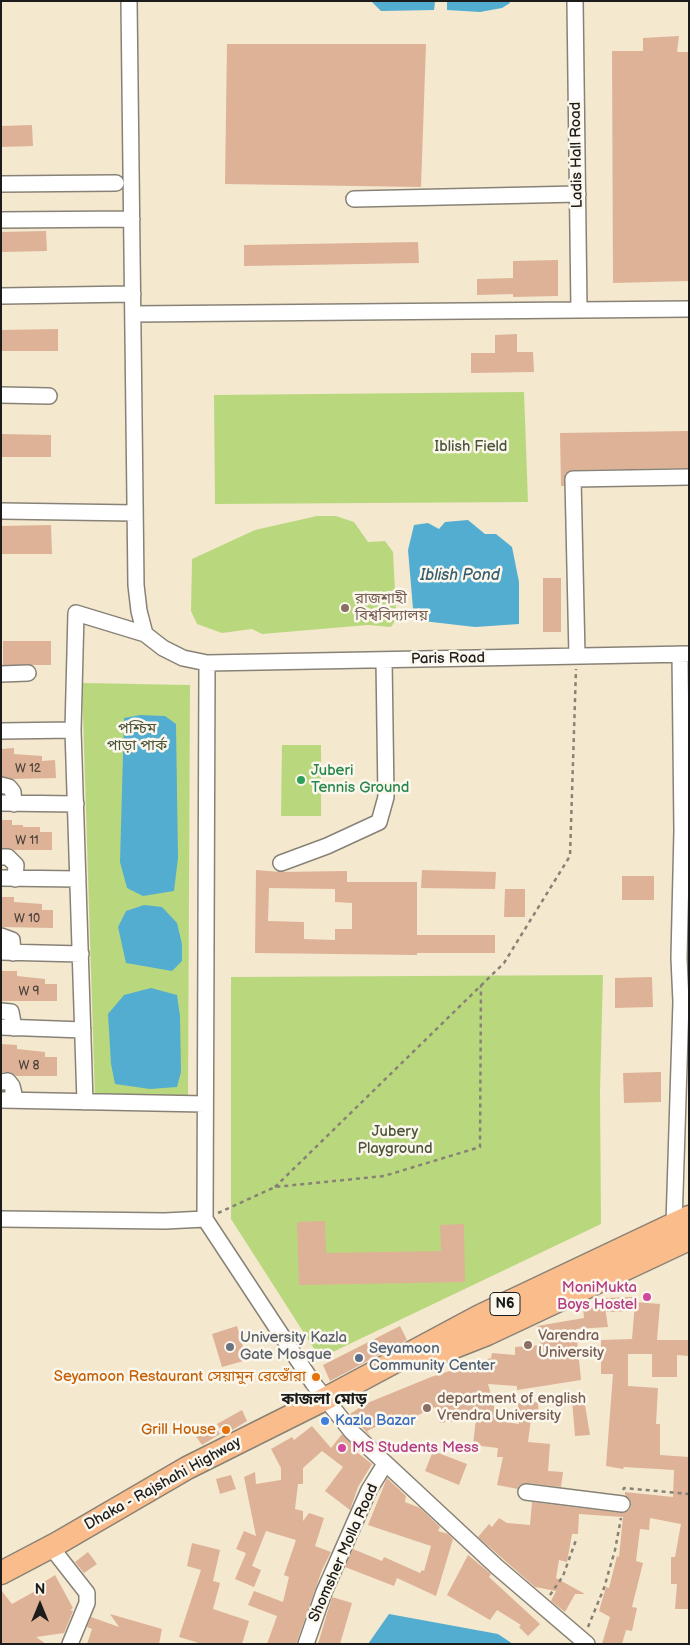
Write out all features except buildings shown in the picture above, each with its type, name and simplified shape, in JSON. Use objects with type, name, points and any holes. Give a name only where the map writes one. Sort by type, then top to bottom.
[{"type":"highway","name":"Dhaka - Rajshahi Highway","points":[[1,1573],[187,1468],[480,1316],[684,1227]]},
{"type":"street","points":[[128,1],[136,585],[139,611],[146,634]]},
{"type":"street","name":"Ladis Hall Road","points":[[575,1],[579,310]]},
{"type":"street","points":[[1,184],[116,183]]},
{"type":"street","points":[[354,199],[578,194]]},
{"type":"street","points":[[1,220],[132,219]]},
{"type":"street","points":[[1,296],[133,294]]},
{"type":"street","points":[[133,314],[689,309]]},
{"type":"street","points":[[1,395],[49,396]]},
{"type":"street","points":[[577,656],[573,479],[689,477]]},
{"type":"street","points":[[1,511],[135,513]]},
{"type":"street","points":[[85,1102],[73,730],[76,613],[146,634]]},
{"type":"street","name":"Paris Road","points":[[146,634],[162,648],[183,658],[207,664],[684,654]]},
{"type":"street","points":[[684,654],[682,831],[684,924],[681,1002],[684,1227]]},
{"type":"street","points":[[281,863],[327,846],[379,822],[386,797],[384,660]]},
{"type":"street","points":[[207,664],[205,1218],[325,1398],[352,1432],[542,1608],[585,1642]]},
{"type":"street","points":[[1,674],[28,673]]},
{"type":"street","points":[[1,731],[73,730]]},
{"type":"street","points":[[1,785],[9,787],[13,792],[7,804],[76,804]]},
{"type":"street","points":[[1,857],[8,857],[16,865],[8,878]]},
{"type":"street","points":[[8,878],[78,879]]},
{"type":"street","points":[[1,936],[12,940],[7,953],[81,954]]},
{"type":"street","points":[[1,1011],[11,1012],[14,1018],[7,1028]]},
{"type":"street","points":[[7,1028],[83,1030]]},
{"type":"street","points":[[1,1082],[8,1081],[12,1086],[14,1094],[5,1100]]},
{"type":"street","points":[[5,1100],[205,1104]]},
{"type":"street","points":[[1,1219],[165,1220],[205,1218]]},
{"type":"street","name":"Shomsher Molla Road","points":[[306,1644],[324,1592],[369,1490],[385,1464]]},
{"type":"street","points":[[526,1492],[622,1504]]},
{"type":"street","points":[[51,1546],[87,1593],[87,1603],[70,1644]]},
{"type":"path","points":[[275,1187],[504,962],[570,856],[577,656]]},
{"type":"path","points":[[205,1218],[275,1187],[384,1176],[480,1147],[481,985]]},
{"type":"path","points":[[585,1642],[615,1550],[624,1488],[689,1494]]},
{"type":"path","points":[[542,1608],[563,1576],[576,1540]]},
{"type":"green space","name":"Iblish Field","points":[[524,392],[528,502],[215,504],[214,395]]},
{"type":"green space","points":[[317,516],[336,516],[354,522],[368,542],[385,541],[393,552],[396,611],[395,621],[391,627],[368,625],[262,634],[252,629],[222,633],[197,624],[191,611],[192,559],[255,530]]},
{"type":"green space","name":"পশ্চিম পাড়া পার্ক","points":[[82,683],[190,685],[188,1101],[95,1099]]},
{"type":"green space","name":"Juberi Tennis Ground","points":[[282,745],[321,745],[321,816],[281,816]]},
{"type":"green space","name":"Jubery Playground","points":[[603,975],[600,1091],[601,1224],[320,1358],[231,1219],[231,977]]},
{"type":"water","points":[[371,1],[509,1],[510,3],[502,8],[480,12],[447,10],[447,2],[435,2],[434,10],[381,11]]},
{"type":"water","name":"Iblish Pond","points":[[468,520],[485,534],[496,534],[512,547],[519,582],[519,624],[475,627],[414,620],[408,550],[414,525],[428,523],[439,529],[445,522]]},
{"type":"water","points":[[140,715],[165,716],[176,724],[178,858],[174,891],[143,896],[127,888],[120,862],[124,718]]},
{"type":"water","points":[[144,905],[162,907],[177,923],[182,944],[182,961],[172,971],[126,963],[118,927],[126,911]]},
{"type":"water","points":[[151,988],[177,995],[180,1016],[181,1072],[177,1087],[150,1089],[115,1084],[111,1064],[108,1014],[124,995]]},
{"type":"water","points":[[389,1614],[498,1634],[513,1644],[368,1644]]},
{"type":"place","name":"রাজশাহী বিশ্ববিদ্যালয়","points":[[345,608]]},
{"type":"place","name":"Juberi Tennis Ground","points":[[301,780]]},
{"type":"place","name":"MoniMukta Boys Hostel","points":[[647,1297]]},
{"type":"place","name":"Varendra University","points":[[528,1345]]},
{"type":"place","name":"University Kazla Gate Mosque","points":[[230,1347]]},
{"type":"place","name":"Seyamoon Community Center","points":[[359,1358]]},
{"type":"place","name":"Seyamoon Restaurant সেয়ামুন রেস্তোঁরা","points":[[316,1377]]},
{"type":"place","name":"department of english Vrendra University","points":[[427,1408]]},
{"type":"place","name":"Kazla Bazar","points":[[325,1421]]},
{"type":"place","name":"Grill House","points":[[226,1430]]},
{"type":"place","name":"MS Students Mess","points":[[342,1448]]},
{"type":"district","name":"কাজলা মোড়","points":[[324,1400]]}]
